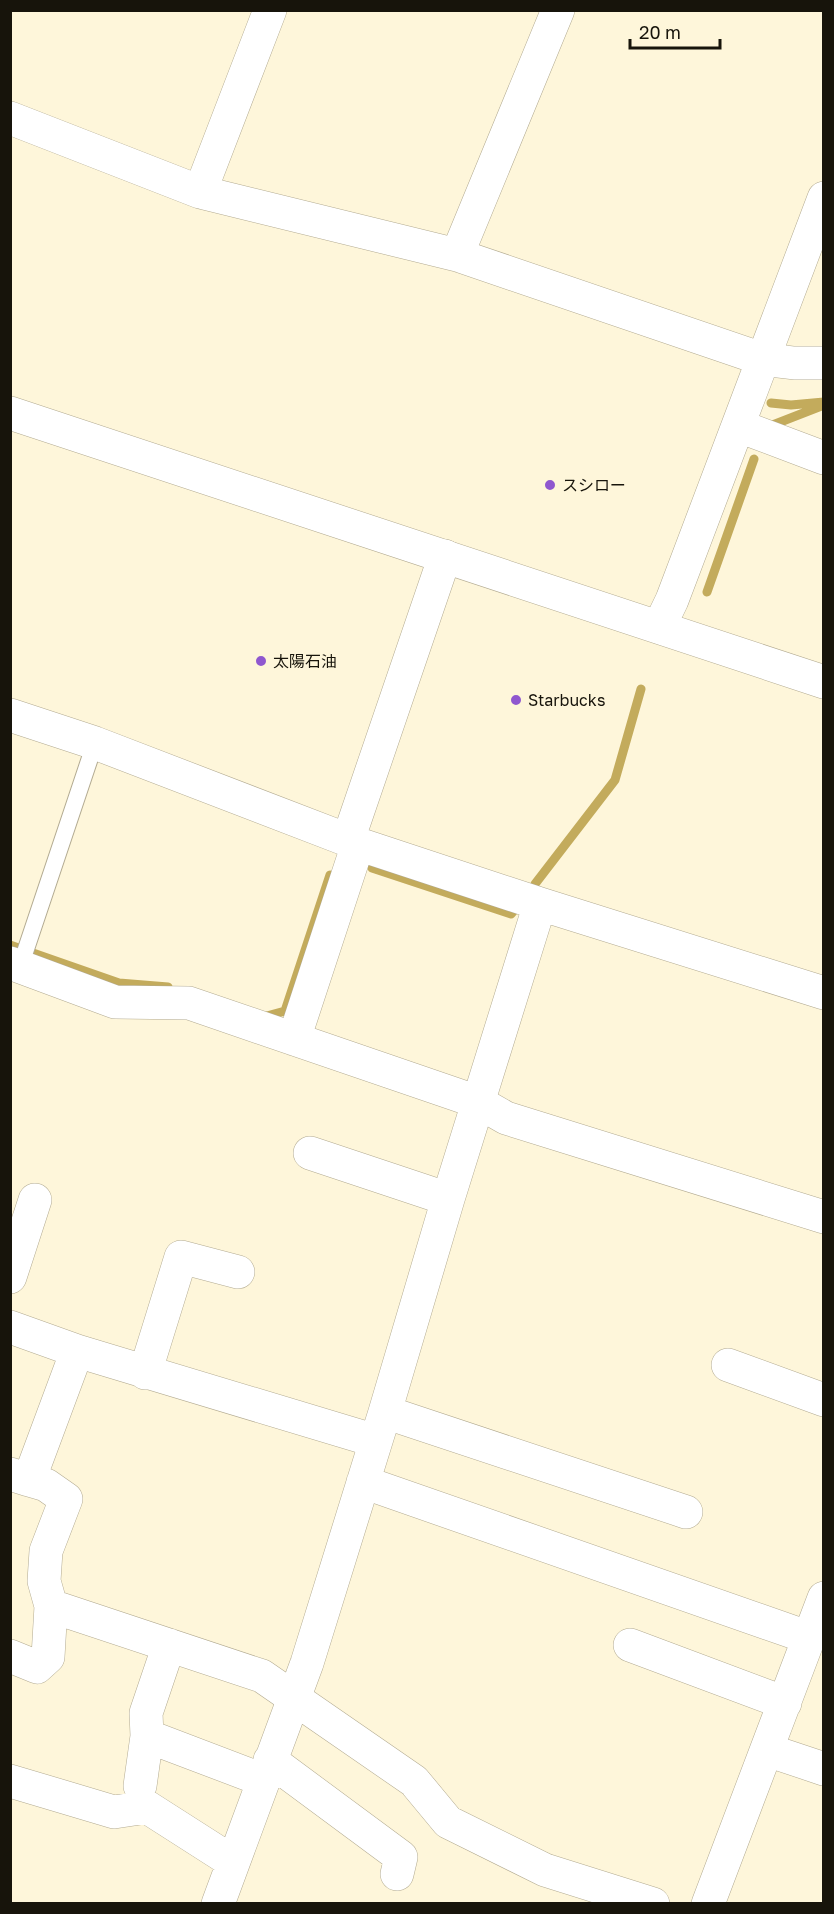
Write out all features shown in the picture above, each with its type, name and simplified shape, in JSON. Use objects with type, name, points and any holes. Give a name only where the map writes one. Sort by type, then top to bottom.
[{"type":"street","points":[[200,192],[270,10]]},
{"type":"street","points":[[457,255],[558,10]]},
{"type":"street","points":[[10,118],[200,192],[457,255],[762,359],[794,363],[824,363]]},
{"type":"street","points":[[659,627],[672,600],[739,426],[762,359],[824,198]]},
{"type":"street","points":[[10,413],[824,682]]},
{"type":"street","points":[[739,426],[824,458]]},
{"type":"street","points":[[294,1039],[353,842],[446,556]]},
{"type":"street","points":[[10,715],[95,743],[353,842],[540,904],[824,993]]},
{"type":"street","points":[[218,1904],[307,1663],[540,904]]},
{"type":"street","points":[[21,956],[115,1002],[189,1004],[478,1102],[506,1118],[824,1217]]},
{"type":"street","points":[[310,1154],[448,1199]]},
{"type":"street","points":[[10,1277],[35,1200]]},
{"type":"street","points":[[145,1373],[181,1257],[238,1272]]},
{"type":"street","points":[[10,1327],[145,1373],[380,1427],[686,1512]]},
{"type":"street","points":[[10,1656],[37,1667],[48,1657],[51,1606],[44,1581],[46,1551],[66,1499],[46,1485],[20,1477],[76,1351]]},
{"type":"street","points":[[728,1365],[824,1400]]},
{"type":"street","points":[[363,1482],[810,1638]]},
{"type":"street","points":[[708,1904],[824,1598]]},
{"type":"street","points":[[51,1606],[262,1676],[414,1781],[448,1822],[545,1870],[653,1904]]},
{"type":"street","points":[[140,1786],[147,1736],[146,1713],[169,1645]]},
{"type":"street","points":[[630,1645],[785,1703]]},
{"type":"street","points":[[147,1736],[267,1770],[401,1857],[397,1874]]},
{"type":"street","points":[[767,1750],[824,1769]]},
{"type":"street","points":[[10,1780],[114,1812],[147,1807],[233,1862]]},
{"type":"lane","points":[[21,956],[95,743]]},
{"type":"waterway","points":[[771,403],[791,405],[824,402]]},
{"type":"waterway","points":[[770,426],[824,405]]},
{"type":"waterway","points":[[707,592],[754,459]]},
{"type":"waterway","points":[[535,884],[615,780],[641,689]]},
{"type":"waterway","points":[[372,868],[511,914],[517,907]]},
{"type":"waterway","points":[[263,1017],[285,1011],[330,875]]},
{"type":"waterway","points":[[10,945],[119,983],[168,987]]},
{"type":"place","name":"スシロー","points":[[550,485]]},
{"type":"place","name":"太陽石油","points":[[261,661]]},
{"type":"place","name":"Starbucks","points":[[516,700]]}]
